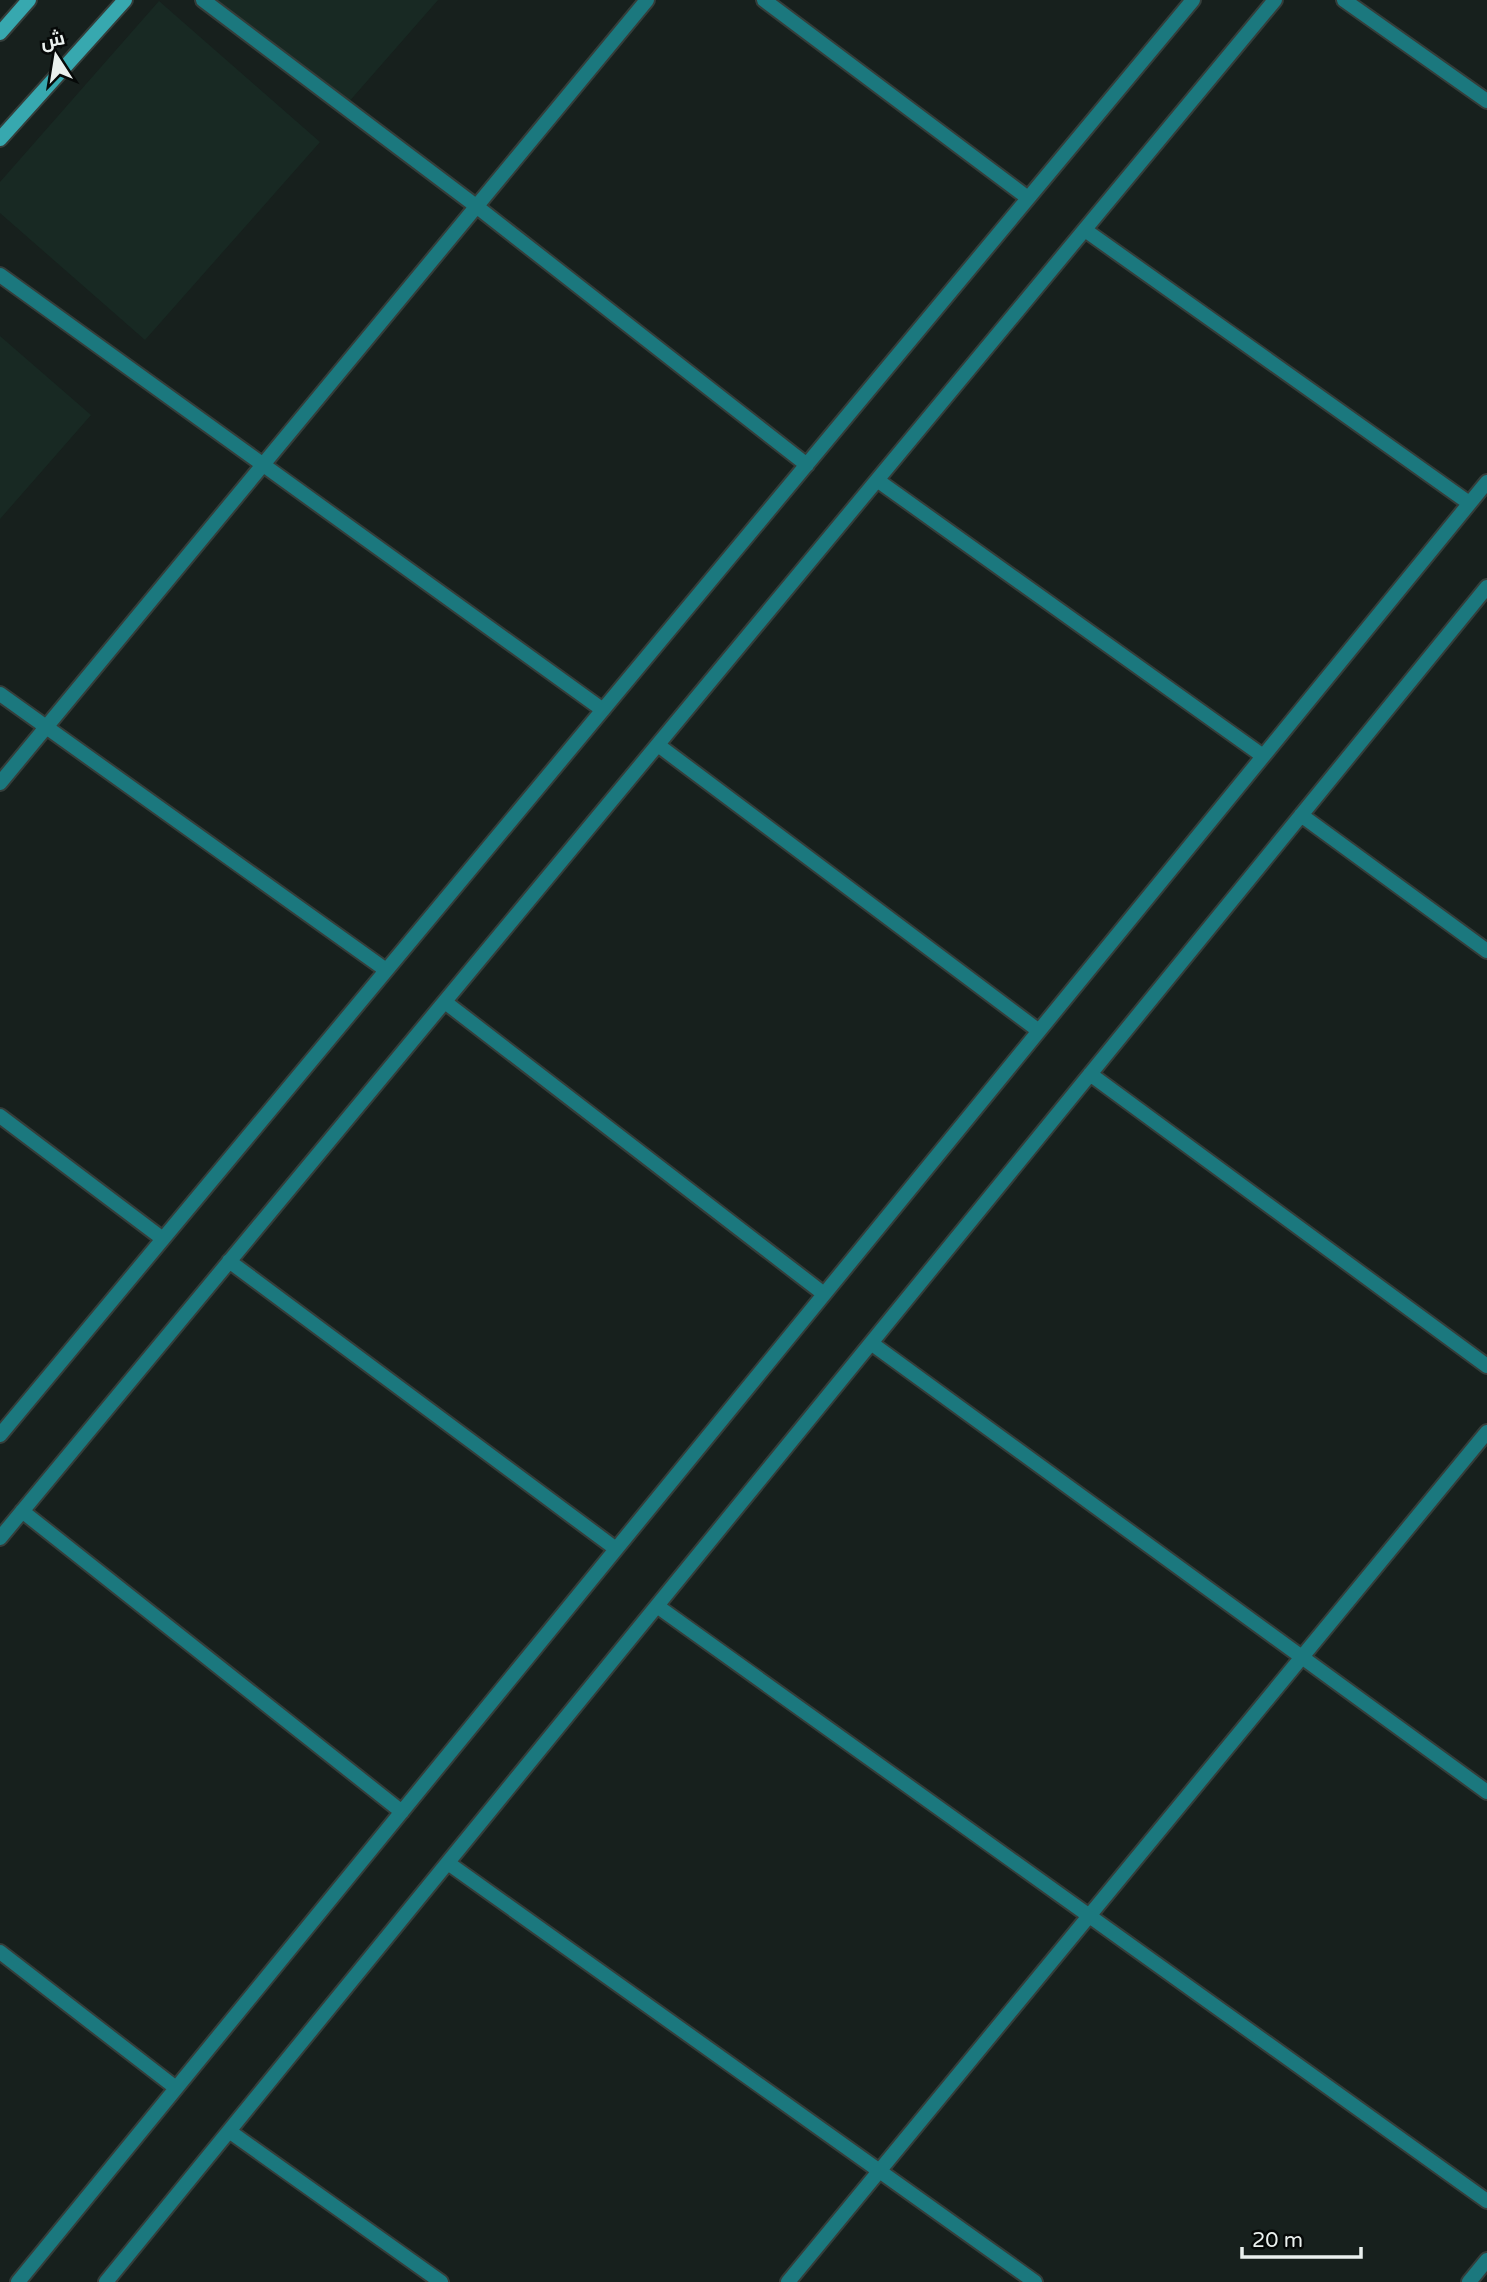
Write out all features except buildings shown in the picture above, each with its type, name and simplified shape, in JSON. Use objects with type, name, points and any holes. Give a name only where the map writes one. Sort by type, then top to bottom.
[{"type":"main road","points":[[0,33],[29,0]]},
{"type":"main road","points":[[0,139],[125,0]]},
{"type":"street","points":[[203,0],[476,206],[807,465]]},
{"type":"street","points":[[0,783],[647,0]]},
{"type":"street","points":[[764,0],[1028,198]]},
{"type":"street","points":[[0,1435],[1193,0]]},
{"type":"street","points":[[0,1538],[1275,0]]},
{"type":"street","points":[[1344,0],[1487,101]]},
{"type":"street","points":[[1085,230],[1469,503]]},
{"type":"street","points":[[0,275],[603,710]]},
{"type":"street","points":[[877,480],[1263,756]]},
{"type":"street","points":[[18,2282],[1487,482]]},
{"type":"street","points":[[106,2282],[1487,587]]},
{"type":"street","points":[[0,694],[386,970]]},
{"type":"street","points":[[658,745],[1040,1031]]},
{"type":"street","points":[[1301,815],[1487,951]]},
{"type":"street","points":[[445,1002],[824,1294]]},
{"type":"street","points":[[1090,1074],[1487,1366]]},
{"type":"street","points":[[0,1116],[163,1239]]},
{"type":"street","points":[[229,1261],[616,1549]]},
{"type":"street","points":[[871,1343],[1487,1792]]},
{"type":"street","points":[[788,2282],[1487,1432]]},
{"type":"street","points":[[22,1511],[402,1812]]},
{"type":"street","points":[[657,1606],[1487,2201]]},
{"type":"street","points":[[448,1863],[1035,2282]]},
{"type":"street","points":[[0,1952],[176,2088]]},
{"type":"street","points":[[229,2131],[441,2282]]},
{"type":"street","points":[[1469,2282],[1487,2260]]},
{"type":"shaded area","points":[[212,0],[438,0],[340,112]]},
{"type":"shaded area","points":[[159,1],[320,142],[145,340],[0,213],[0,182]]},
{"type":"shaded area","points":[[0,336],[91,415],[0,519]]}]
